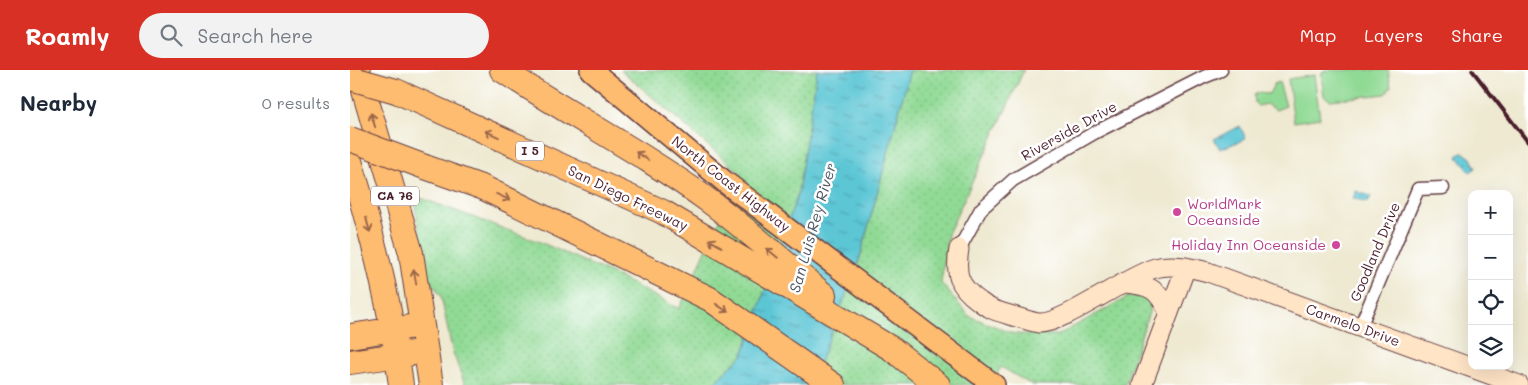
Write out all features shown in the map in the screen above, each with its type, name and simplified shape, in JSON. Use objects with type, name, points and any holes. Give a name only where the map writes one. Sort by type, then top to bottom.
[{"type":"highway","points":[[358,70],[396,91]]},
{"type":"highway","name":"CA 76","points":[[358,70],[411,253],[431,385]]},
{"type":"highway","points":[[502,70],[547,100],[627,146],[709,201],[892,349]]},
{"type":"highway","name":"San Diego Freeway","points":[[350,78],[396,91],[663,212],[892,349],[938,385]]},
{"type":"highway","points":[[350,139],[484,188],[710,299],[833,385]]},
{"type":"highway","points":[[350,155],[425,167]]},
{"type":"highway","name":"CA 76","points":[[350,161],[376,256],[393,330],[401,385]]},
{"type":"highway","points":[[350,336],[423,325]]},
{"type":"highway","points":[[350,362],[426,351]]},
{"type":"main road","name":"North Coast Highway","points":[[591,70],[724,182],[994,385]]},
{"type":"street","name":"Riverside Drive","points":[[959,249],[981,209],[1012,180],[1094,133],[1221,70]]},
{"type":"street","name":"Goodland Drive","points":[[1360,327],[1418,189],[1443,188]]},
{"type":"street","name":"Carmelo Drive","points":[[959,249],[956,269],[961,283],[972,296],[990,310],[1040,323],[1056,320],[1124,282],[1156,267],[1186,267],[1208,272],[1519,385]]},
{"type":"street","points":[[1142,385],[1186,267]]},
{"type":"street","points":[[1124,282],[1144,284],[1151,288],[1161,295],[1169,313]]},
{"type":"green space","points":[[621,70],[817,70],[798,193],[743,355],[712,385],[465,385],[452,350],[441,296],[428,278],[413,195],[540,242],[619,277],[679,309],[741,174]]},
{"type":"green space","points":[[910,70],[1024,70],[948,234],[941,283],[969,316],[1014,334],[1058,335],[1128,297],[1144,295],[1151,306],[1125,385],[1032,385],[1001,367],[991,385],[811,385],[859,261]]},
{"type":"green space","points":[[1324,70],[1388,70],[1391,87],[1386,94],[1330,100],[1324,96],[1321,74]]},
{"type":"green space","points":[[1314,75],[1320,118],[1294,122],[1288,79]]},
{"type":"green space","points":[[1279,82],[1286,106],[1276,110],[1266,104],[1258,106],[1255,103],[1254,95],[1258,93],[1269,94],[1274,84]]},
{"type":"water","name":"San Luis Rey River","points":[[817,70],[910,70],[859,261],[811,385],[712,385],[743,355],[798,193]]},
{"type":"water","points":[[1240,126],[1246,139],[1220,149],[1214,139]]},
{"type":"water","points":[[1463,152],[1471,158],[1476,168],[1470,172],[1457,156]]},
{"type":"water","points":[[1356,191],[1371,196],[1368,203],[1353,198]]},
{"type":"railway","points":[[1472,70],[1528,142]]},
{"type":"place","name":"WorldMark Oceanside","points":[[1177,212]]},
{"type":"place","name":"Holiday Inn Oceanside","points":[[1336,245]]}]
